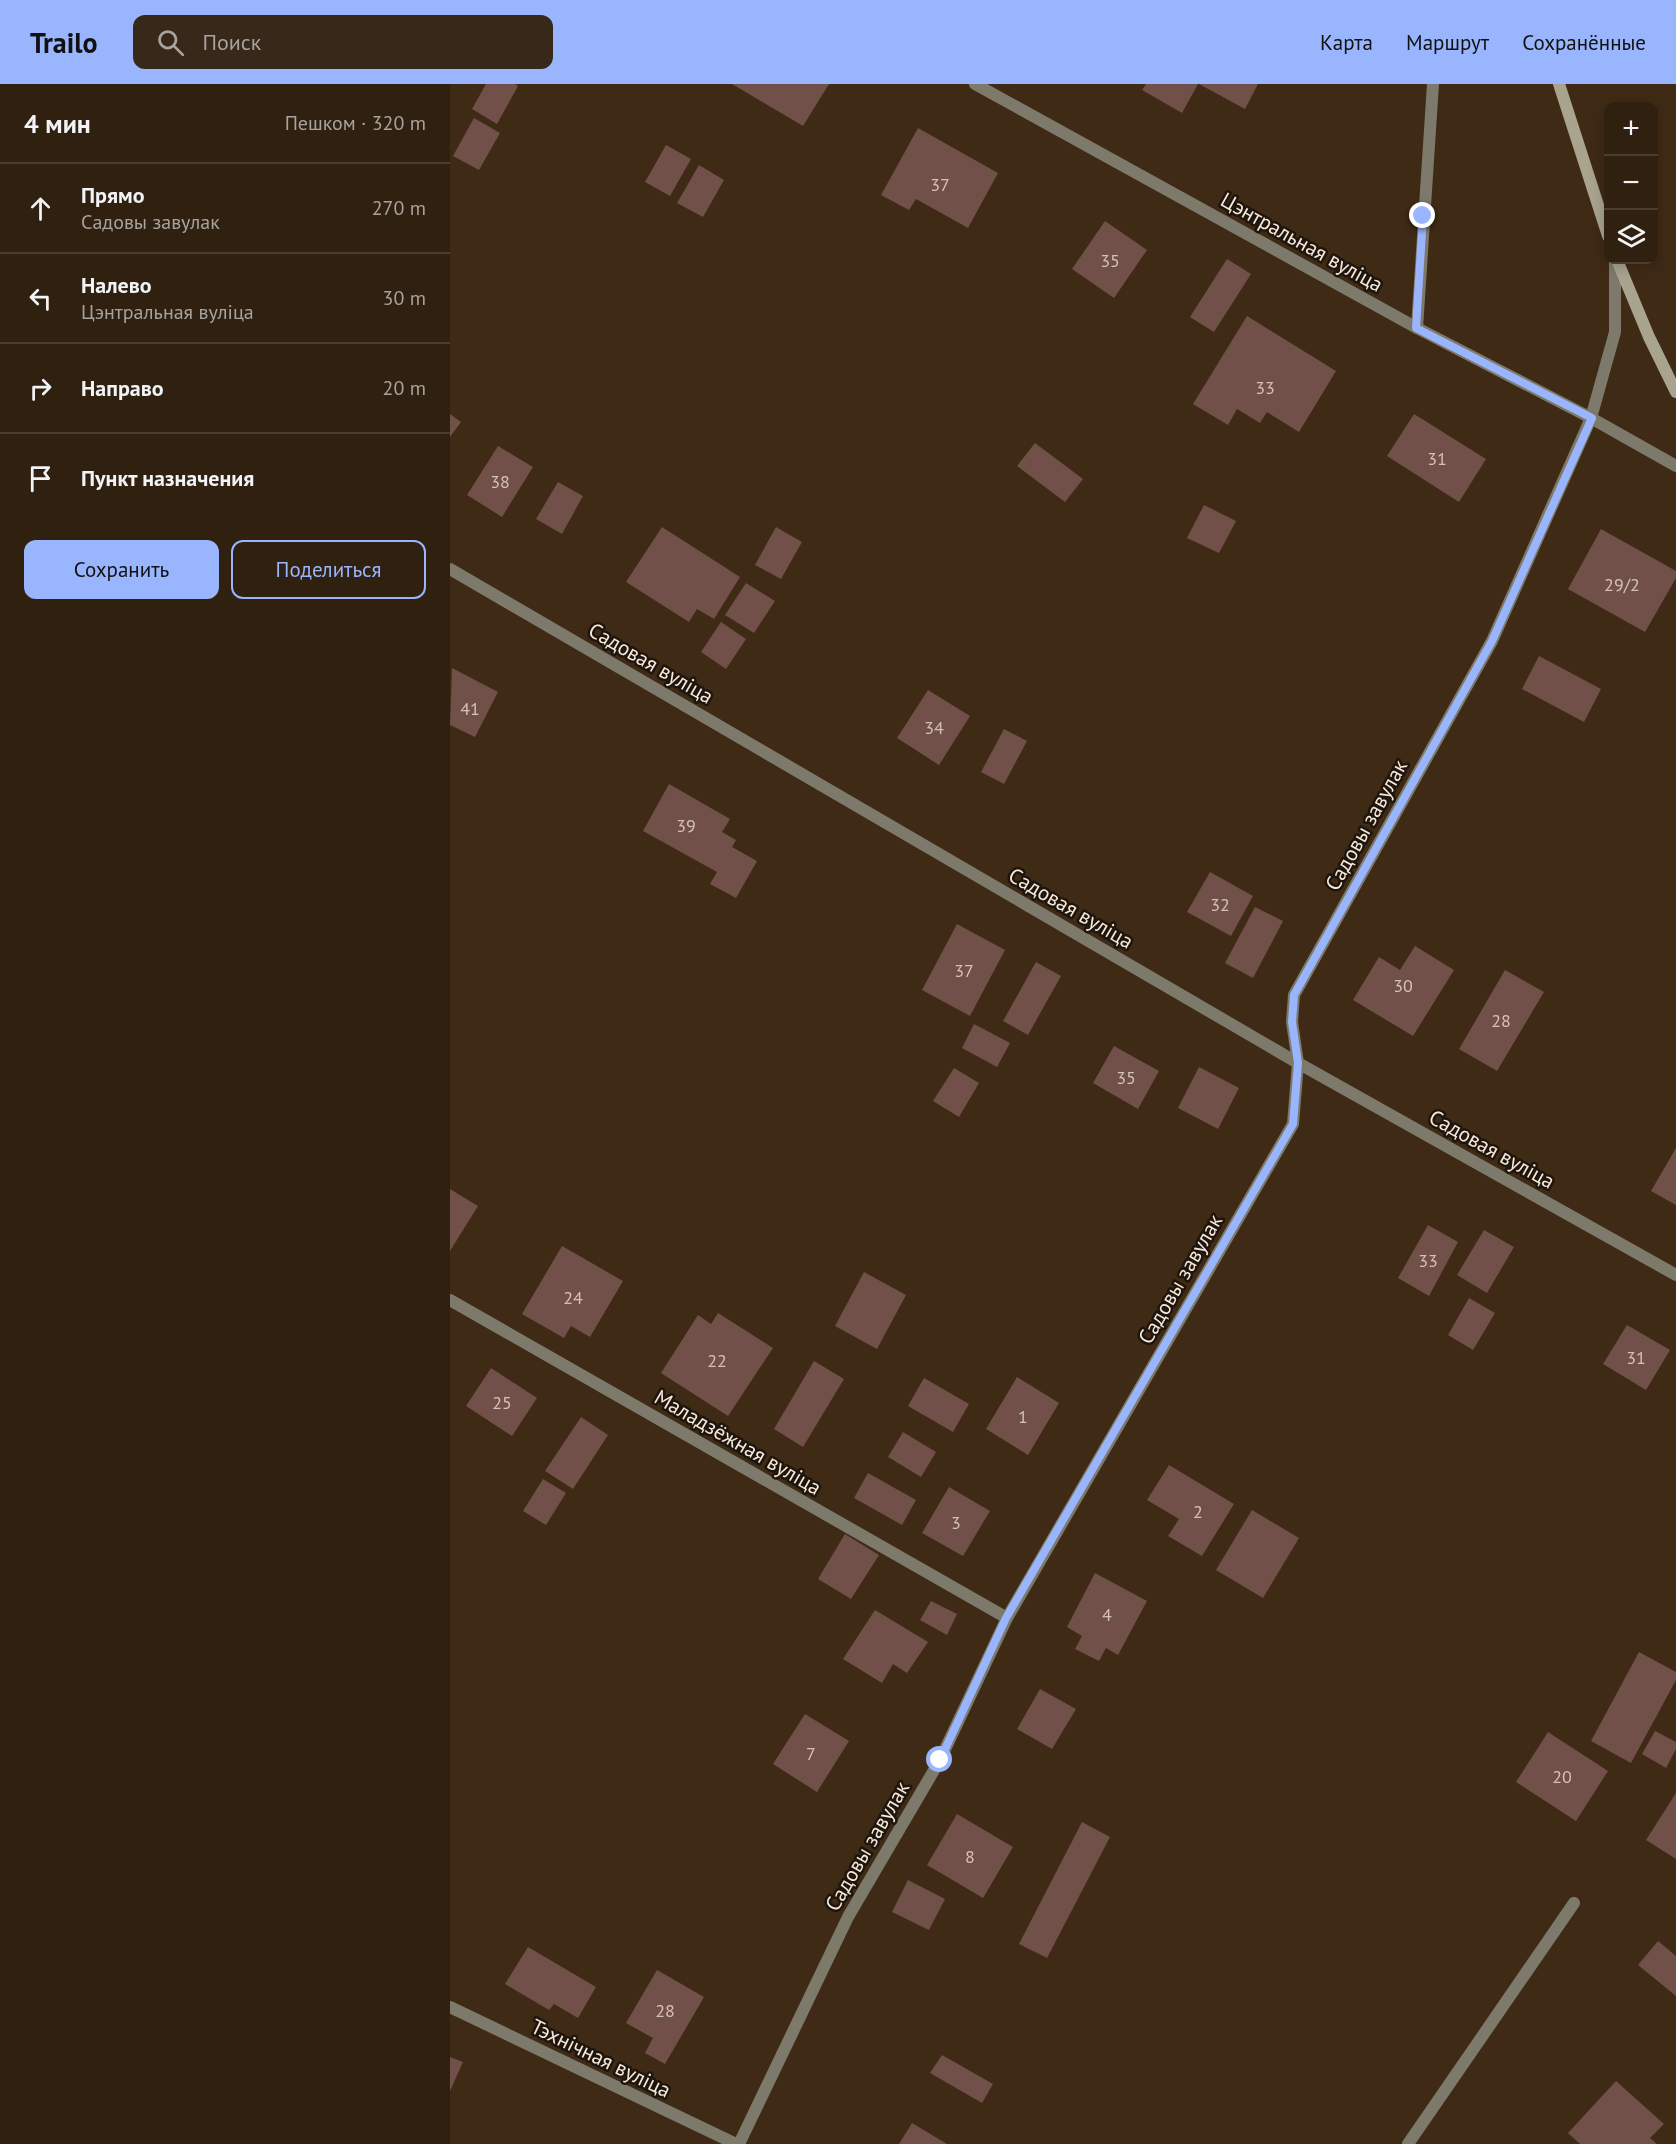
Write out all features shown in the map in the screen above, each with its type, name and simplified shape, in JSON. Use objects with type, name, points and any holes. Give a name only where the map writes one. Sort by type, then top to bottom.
[{"type":"main road","points":[[1559,84],[1604,224]]},
{"type":"main road","points":[[1618,264],[1676,392]]},
{"type":"street","name":"Цэнтральная вуліца","points":[[975,84],[1416,328],[1592,418],[1676,466]]},
{"type":"street","points":[[1416,328],[1433,84]]},
{"type":"street","name":"Садовы завулак","points":[[737,2144],[848,1917],[940,1760],[1006,1618],[1293,1124],[1298,1063],[1292,1022],[1294,995],[1492,641],[1592,418],[1615,332],[1616,264]]},
{"type":"street","name":"Садовая вуліца","points":[[450,569],[1298,1063],[1676,1275]]},
{"type":"street","name":"Маладзёжная вуліца","points":[[450,1300],[1006,1618]]},
{"type":"street","points":[[1408,2144],[1574,1903]]},
{"type":"street","name":"Тэхнічная вуліца","points":[[450,2007],[737,2144]]},
{"type":"building","points":[[486,84],[515,84],[518,86],[497,124],[472,109]]},
{"type":"building","points":[[732,84],[829,84],[803,126]]},
{"type":"building","points":[[1146,84],[1198,84],[1182,113],[1142,90]]},
{"type":"building","points":[[1199,84],[1258,84],[1245,109]]},
{"type":"building","points":[[474,118],[500,133],[479,170],[453,156]]},
{"type":"building","points":[[918,128],[998,173],[968,228],[916,199],[909,210],[881,195]]},
{"type":"building","points":[[666,145],[691,159],[670,196],[645,182]]},
{"type":"building","points":[[699,165],[724,180],[703,217],[677,203]]},
{"type":"building","points":[[1105,221],[1147,250],[1114,298],[1072,269]]},
{"type":"building","points":[[1227,259],[1251,274],[1214,332],[1190,317]]},
{"type":"building","points":[[1247,316],[1336,371],[1299,432],[1267,412],[1260,423],[1237,409],[1228,425],[1193,404]]},
{"type":"building","points":[[450,414],[461,422],[450,437]]},
{"type":"building","points":[[1414,414],[1486,459],[1459,502],[1387,456]]},
{"type":"building","points":[[1035,443],[1083,479],[1065,502],[1017,466]]},
{"type":"building","points":[[498,446],[533,467],[502,517],[467,495]]},
{"type":"building","points":[[558,482],[583,496],[562,534],[536,519]]},
{"type":"building","points":[[1204,505],[1236,521],[1219,553],[1187,538]]},
{"type":"building","points":[[662,527],[740,577],[714,619],[697,609],[689,622],[626,582]]},
{"type":"building","points":[[776,527],[802,542],[781,579],[755,565]]},
{"type":"building","points":[[1601,529],[1676,571],[1676,578],[1645,632],[1568,589]]},
{"type":"building","points":[[746,583],[775,601],[754,633],[725,615]]},
{"type":"building","points":[[721,622],[746,639],[726,669],[701,652]]},
{"type":"building","points":[[1539,656],[1601,689],[1584,722],[1522,689]]},
{"type":"building","points":[[452,668],[498,692],[475,737],[450,725]]},
{"type":"building","points":[[928,690],[970,716],[939,765],[897,738]]},
{"type":"building","points":[[1004,729],[1027,741],[1004,784],[981,772]]},
{"type":"building","points":[[669,784],[730,819],[722,832],[736,840],[732,847],[757,861],[736,898],[710,884],[717,872],[643,831]]},
{"type":"building","points":[[1210,872],[1253,896],[1231,936],[1187,912]]},
{"type":"building","points":[[1255,907],[1283,921],[1253,978],[1225,963]]},
{"type":"building","points":[[957,924],[1005,950],[970,1016],[922,990]]},
{"type":"building","points":[[1415,946],[1454,970],[1413,1036],[1353,1000],[1379,957],[1400,970]]},
{"type":"building","points":[[1036,962],[1061,976],[1028,1035],[1003,1021]]},
{"type":"building","points":[[1505,970],[1544,992],[1497,1071],[1459,1049]]},
{"type":"building","points":[[974,1024],[1010,1043],[997,1067],[962,1048]]},
{"type":"building","points":[[1114,1046],[1159,1071],[1138,1109],[1093,1083]]},
{"type":"building","points":[[1199,1067],[1239,1088],[1218,1129],[1178,1108]]},
{"type":"building","points":[[954,1068],[979,1083],[959,1117],[933,1101]]},
{"type":"building","points":[[1676,1148],[1676,1205],[1651,1191]]},
{"type":"building","points":[[450,1189],[478,1206],[450,1251]]},
{"type":"building","points":[[1428,1225],[1458,1242],[1429,1296],[1398,1278]]},
{"type":"building","points":[[1484,1230],[1514,1247],[1487,1293],[1457,1275]]},
{"type":"building","points":[[562,1246],[623,1281],[590,1337],[571,1326],[564,1338],[522,1314]]},
{"type":"building","points":[[864,1272],[906,1295],[877,1349],[835,1326]]},
{"type":"building","points":[[1469,1298],[1495,1313],[1473,1350],[1448,1335]]},
{"type":"building","points":[[718,1313],[773,1348],[728,1416],[661,1373],[698,1315],[711,1324]]},
{"type":"building","points":[[1627,1325],[1670,1350],[1646,1390],[1603,1364]]},
{"type":"building","points":[[814,1361],[844,1379],[803,1447],[774,1429]]},
{"type":"building","points":[[491,1368],[537,1398],[512,1436],[466,1406]]},
{"type":"building","points":[[1017,1377],[1059,1403],[1028,1455],[986,1429]]},
{"type":"building","points":[[924,1378],[969,1404],[953,1432],[908,1406]]},
{"type":"building","points":[[581,1417],[608,1435],[573,1489],[545,1471]]},
{"type":"building","points":[[903,1432],[936,1452],[921,1477],[888,1457]]},
{"type":"building","points":[[1169,1465],[1234,1504],[1202,1556],[1168,1536],[1179,1519],[1147,1500]]},
{"type":"building","points":[[868,1473],[916,1500],[902,1525],[854,1498]]},
{"type":"building","points":[[543,1479],[566,1493],[546,1525],[523,1511]]},
{"type":"building","points":[[949,1487],[990,1511],[963,1556],[922,1533]]},
{"type":"building","points":[[1252,1510],[1299,1538],[1263,1598],[1216,1570]]},
{"type":"building","points":[[845,1534],[879,1555],[851,1599],[818,1579]]},
{"type":"building","points":[[1095,1573],[1147,1601],[1118,1655],[1106,1648],[1099,1661],[1075,1649],[1082,1636],[1067,1627]]},
{"type":"building","points":[[931,1601],[957,1614],[947,1635],[920,1620]]},
{"type":"building","points":[[875,1610],[928,1642],[907,1673],[893,1664],[882,1683],[843,1659]]},
{"type":"building","points":[[1639,1652],[1676,1672],[1676,1680],[1631,1763],[1591,1741]]},
{"type":"building","points":[[1040,1689],[1076,1709],[1052,1749],[1017,1729]]},
{"type":"building","points":[[805,1714],[849,1741],[817,1792],[773,1764]]},
{"type":"building","points":[[1655,1731],[1676,1742],[1676,1749],[1666,1768],[1642,1754]]},
{"type":"building","points":[[1548,1732],[1608,1771],[1576,1821],[1516,1782]]},
{"type":"building","points":[[1676,1793],[1676,1859],[1646,1840]]},
{"type":"building","points":[[957,1814],[1013,1847],[983,1898],[927,1865]]},
{"type":"building","points":[[1082,1822],[1110,1837],[1047,1958],[1019,1944]]},
{"type":"building","points":[[908,1880],[945,1899],[929,1930],[892,1912]]},
{"type":"building","points":[[1658,1941],[1676,1956],[1676,1996],[1638,1965]]},
{"type":"building","points":[[528,1947],[596,1987],[578,2018],[554,2004],[549,2010],[505,1984]]},
{"type":"building","points":[[657,1970],[704,1997],[665,2064],[645,2053],[653,2038],[626,2023]]},
{"type":"building","points":[[942,2055],[993,2084],[982,2103],[930,2073]]},
{"type":"building","points":[[450,2057],[463,2062],[450,2091]]},
{"type":"building","points":[[1616,2081],[1664,2124],[1650,2138],[1657,2144],[1580,2144],[1568,2133]]},
{"type":"building","points":[[912,2123],[947,2144],[899,2144]]},
{"type":"route","points":[[940,1760],[1006,1618],[1293,1124],[1298,1063],[1292,1022],[1294,995],[1492,641],[1592,418],[1416,328],[1423,216]]}]
